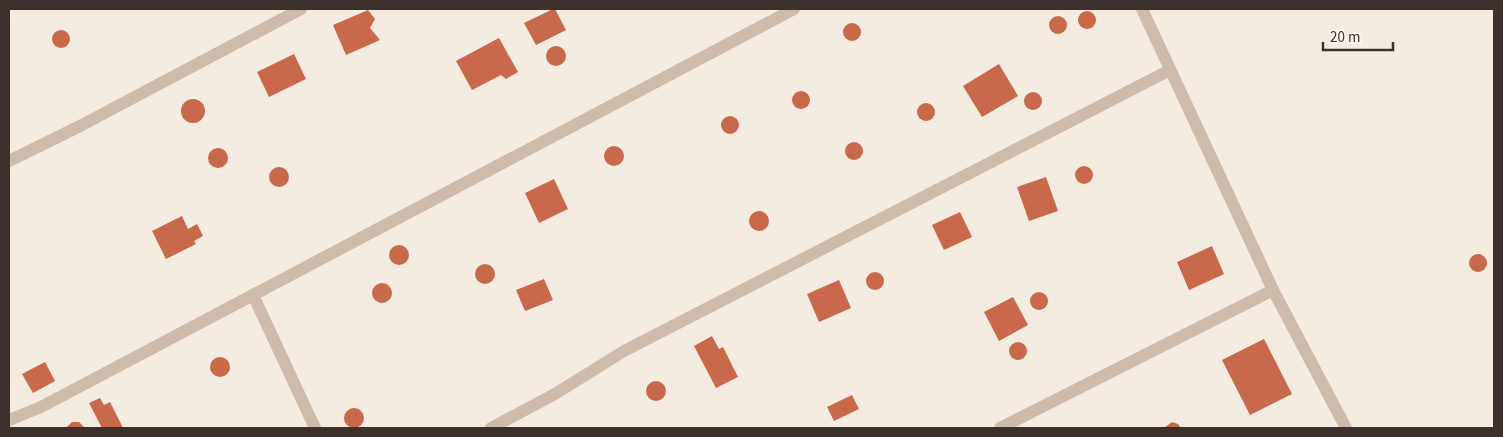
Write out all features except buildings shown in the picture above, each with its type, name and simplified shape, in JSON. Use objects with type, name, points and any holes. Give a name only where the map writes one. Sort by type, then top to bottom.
[{"type":"street","points":[[9,161],[80,126],[301,9]]},
{"type":"street","points":[[9,420],[41,407],[794,9]]},
{"type":"street","points":[[1142,9],[1273,290],[1346,428]]},
{"type":"street","points":[[491,428],[555,394],[624,351],[1170,70]]},
{"type":"street","points":[[1000,428],[1273,290]]},
{"type":"street","points":[[253,296],[315,428]]}]
